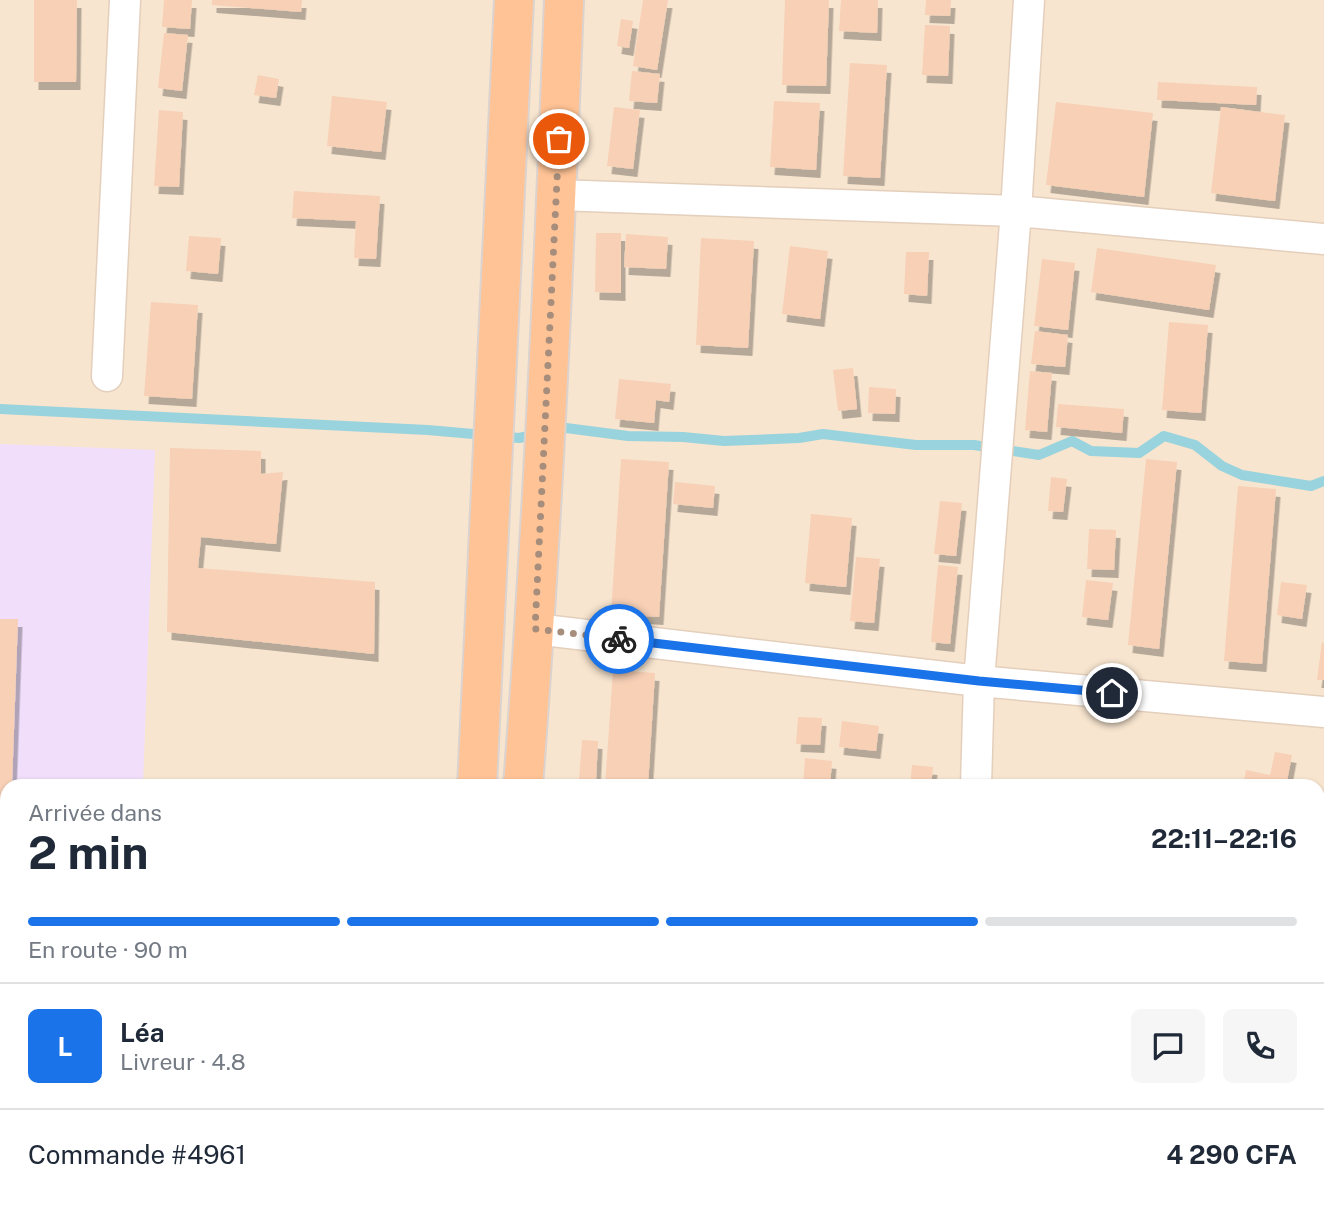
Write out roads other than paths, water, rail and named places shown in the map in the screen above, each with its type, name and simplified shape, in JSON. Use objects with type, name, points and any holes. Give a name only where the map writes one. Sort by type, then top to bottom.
[{"type":"highway","points":[[477,779],[514,0]]},
{"type":"highway","points":[[524,779],[535,629],[564,0]]},
{"type":"street","points":[[107,376],[125,0]]},
{"type":"street","points":[[976,779],[979,681],[1016,211],[1029,0]]},
{"type":"street","points":[[557,195],[1016,211],[1324,239]]},
{"type":"street","points":[[535,629],[979,681],[1324,712]]},
{"type":"waterway","points":[[0,409],[428,430],[519,438],[566,428],[628,436],[724,441],[799,438],[823,434],[916,445],[974,445],[1039,455],[1072,441],[1091,451],[1139,453],[1164,436],[1195,445],[1222,466],[1242,475],[1311,486],[1324,481]]}]
